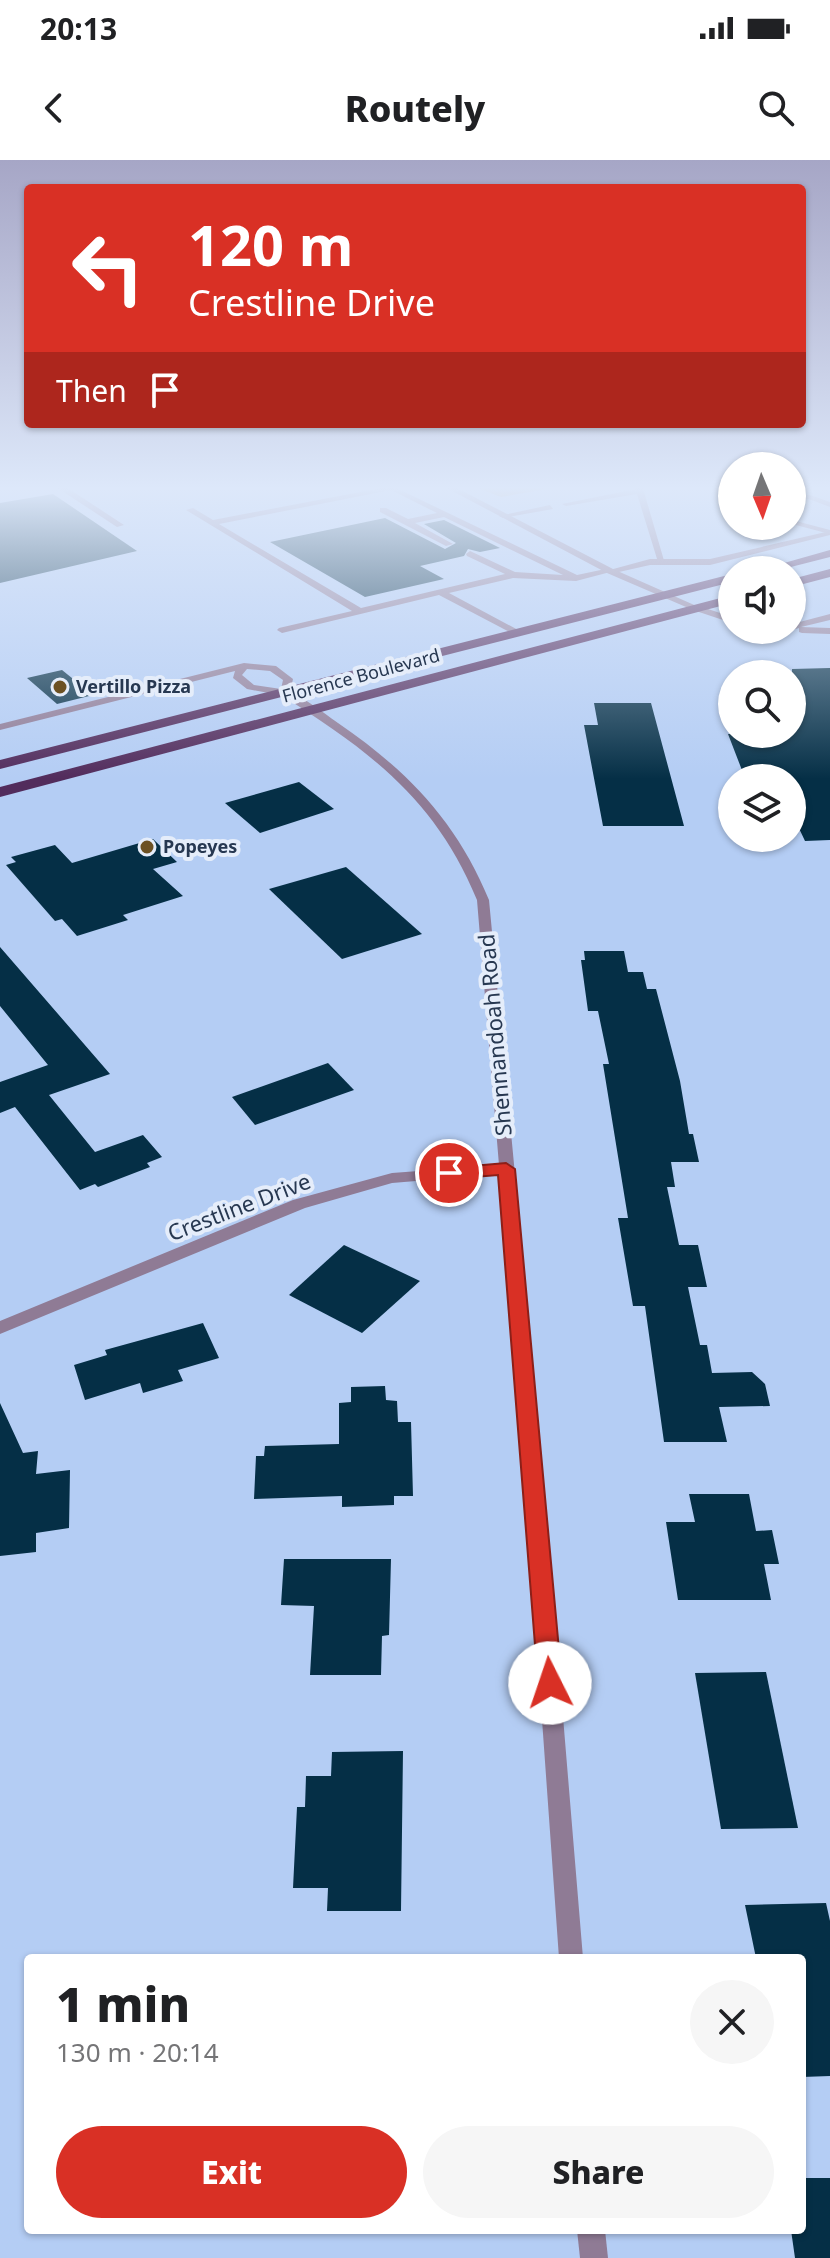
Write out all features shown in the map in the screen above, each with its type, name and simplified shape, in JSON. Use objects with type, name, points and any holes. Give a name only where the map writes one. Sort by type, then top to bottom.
[{"type":"highway","name":"Florence Boulevard","points":[[0,765],[712,583]]},
{"type":"highway","name":"Florence Boulevard","points":[[0,792],[718,602]]},
{"type":"street","points":[[312,583],[359,611]]},
{"type":"street","points":[[282,630],[479,583]]},
{"type":"street","points":[[637,583],[718,615]]},
{"type":"street","points":[[440,592],[517,633]]},
{"type":"street","points":[[806,624],[830,617]]},
{"type":"street","points":[[806,629],[830,631]]},
{"type":"street","points":[[0,727],[244,666],[273,668],[288,679],[285,693],[251,687],[236,676],[244,666]]},
{"type":"street","name":"Shennandoah Road","points":[[285,693],[312,709],[401,775],[445,825],[473,868],[483,900],[531,1439],[571,1954]]},
{"type":"street","name":"Crestline Drive","points":[[0,1328],[299,1204],[392,1178],[506,1169]]},
{"type":"street","points":[[591,2234],[594,2258]]},
{"type":"building","points":[[341,583],[427,583],[365,597]]},
{"type":"building","points":[[830,668],[830,840],[806,841],[806,764],[740,764],[733,748],[806,748],[806,669]]},
{"type":"building","name":"Vertillo Pizza","points":[[62,670],[93,695],[57,704],[27,678]]},
{"type":"building","points":[[594,703],[651,703],[684,826],[603,826],[584,725],[598,725]]},
{"type":"building","points":[[299,782],[334,809],[260,833],[225,803]]},
{"type":"building","points":[[153,839],[177,862],[153,869],[183,896],[123,915],[128,920],[77,936],[62,919],[55,921],[6,865],[16,862],[11,857],[55,845],[72,863]]},
{"type":"building","points":[[346,867],[422,934],[342,959],[269,889]]},
{"type":"building","points":[[0,947],[110,1074],[49,1095],[95,1152],[143,1135],[162,1157],[147,1163],[150,1167],[98,1187],[95,1184],[80,1190],[15,1107],[0,1113],[0,1082],[48,1065],[0,1006]]},
{"type":"building","points":[[584,951],[624,951],[628,972],[643,972],[647,989],[656,989],[680,1081],[689,1134],[693,1134],[699,1162],[671,1162],[675,1187],[667,1187],[679,1245],[698,1245],[707,1287],[688,1287],[700,1345],[707,1345],[712,1373],[752,1372],[765,1384],[770,1406],[719,1407],[727,1442],[664,1442],[645,1306],[633,1306],[618,1218],[628,1218],[603,1064],[609,1064],[598,1011],[588,1011],[581,960],[585,960]]},
{"type":"building","points":[[328,1063],[354,1090],[255,1125],[232,1097]]},
{"type":"building","points":[[344,1245],[420,1281],[362,1333],[289,1295]]},
{"type":"building","points":[[203,1323],[219,1358],[178,1370],[183,1381],[143,1393],[140,1383],[85,1400],[74,1365],[107,1355],[105,1350]]},
{"type":"building","points":[[385,1386],[386,1400],[397,1401],[398,1422],[411,1422],[413,1496],[394,1496],[394,1505],[342,1507],[342,1496],[254,1499],[256,1456],[264,1456],[265,1446],[339,1444],[339,1403],[351,1402],[351,1387]]},
{"type":"building","points":[[0,1403],[23,1453],[38,1451],[36,1474],[70,1470],[69,1528],[36,1533],[36,1552],[0,1556]]},
{"type":"building","points":[[689,1494],[749,1494],[756,1531],[772,1530],[779,1564],[764,1564],[771,1600],[678,1600],[666,1522],[695,1522]]},
{"type":"building","points":[[284,1559],[391,1559],[389,1635],[382,1636],[381,1675],[310,1675],[314,1606],[281,1605]]},
{"type":"building","points":[[766,1672],[798,1828],[721,1829],[695,1673]]},
{"type":"building","points":[[403,1751],[401,1911],[327,1911],[328,1888],[293,1888],[297,1807],[305,1807],[306,1776],[331,1776],[332,1752]]},
{"type":"building","points":[[826,1903],[830,1921],[830,2076],[806,2077],[806,1954],[755,1954],[745,1905]]},
{"type":"building","points":[[806,2178],[830,2178],[830,2258],[795,2258],[792,2234],[806,2234]]},
{"type":"place","name":"Vertillo Pizza","points":[[60,687]]},
{"type":"place","name":"Popeyes","points":[[147,847]]},
{"type":"route","points":[[449,1173],[506,1169],[550,1683]]}]
